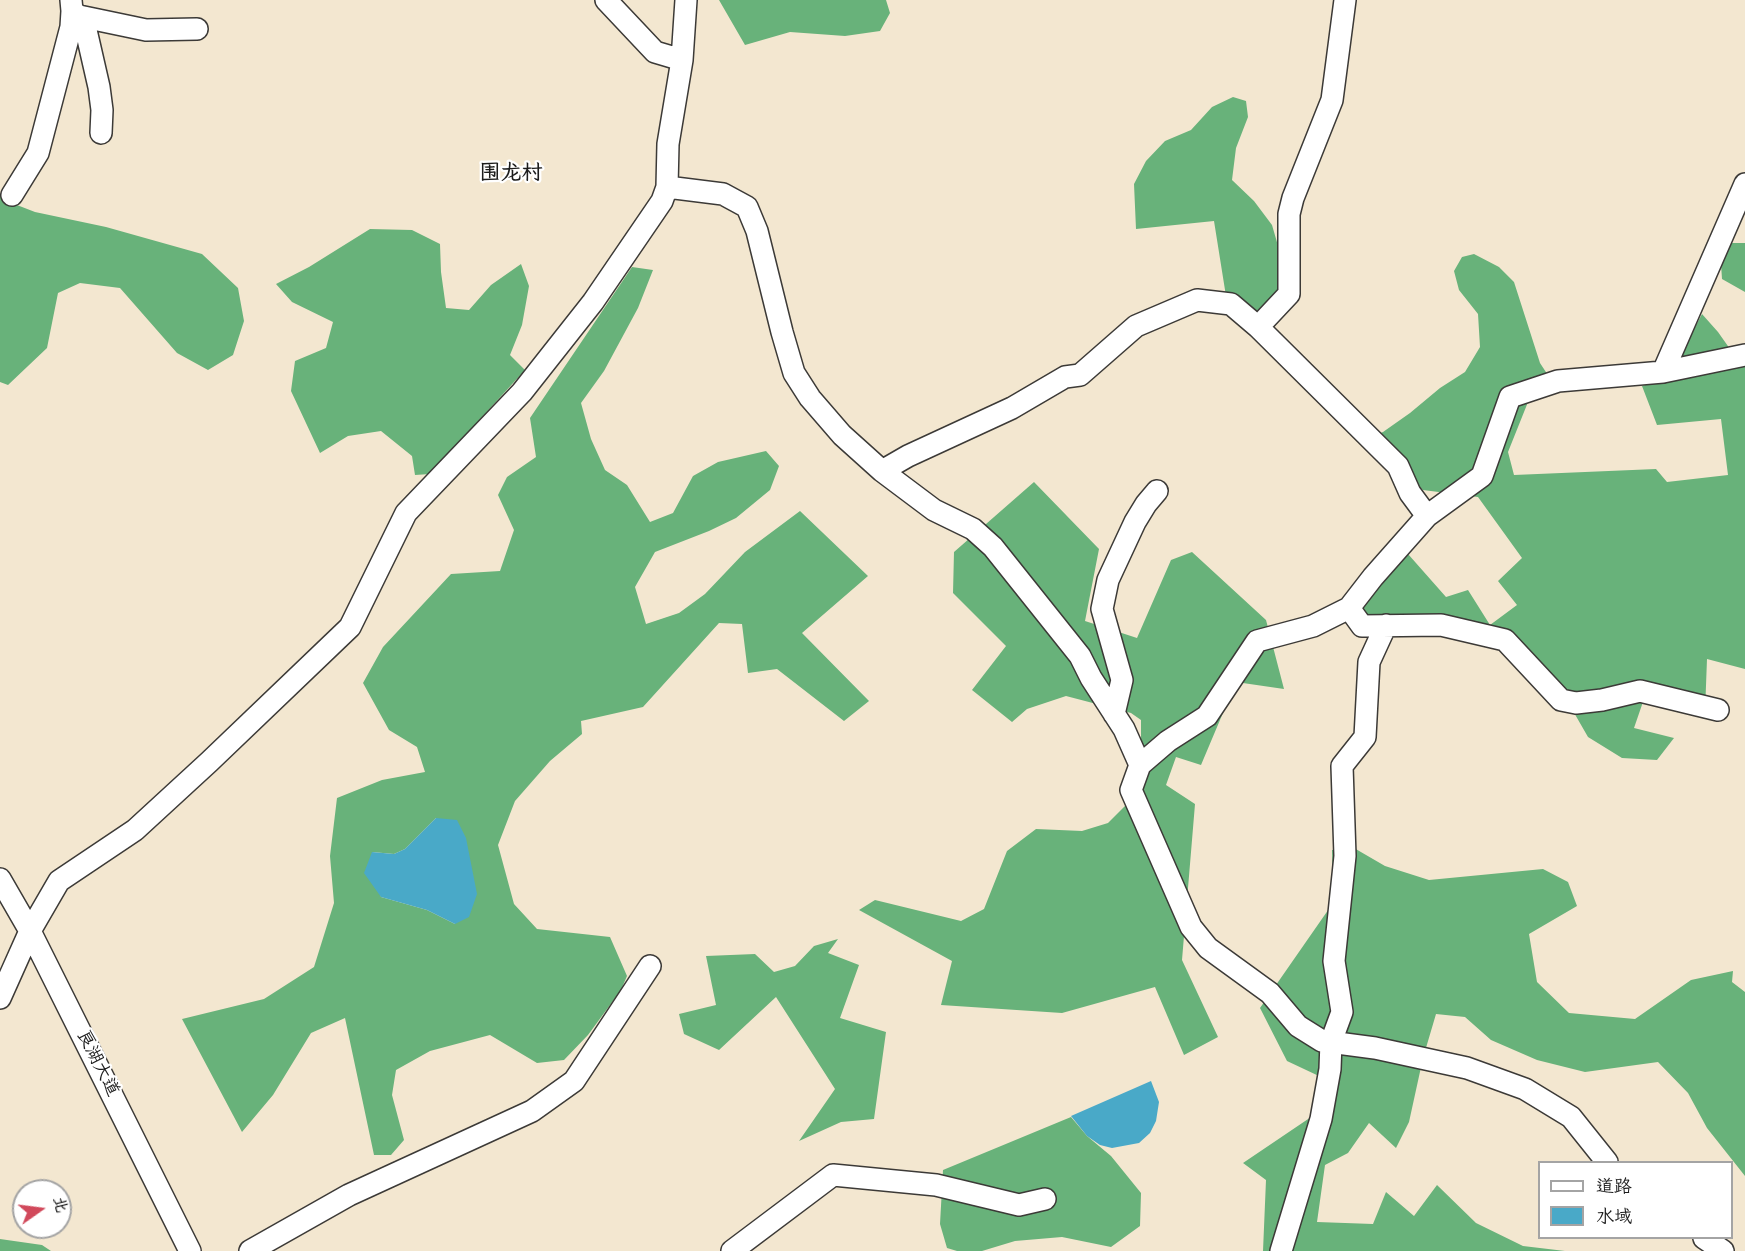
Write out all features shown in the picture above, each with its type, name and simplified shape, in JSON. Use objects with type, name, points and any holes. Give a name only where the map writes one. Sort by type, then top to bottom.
[{"type":"street","points":[[606,0],[656,52],[682,60]]},
{"type":"street","points":[[0,998],[30,931],[58,881],[135,830],[350,627],[406,513],[522,392],[593,302],[662,201],[667,187],[668,144],[682,60],[686,0]]},
{"type":"street","points":[[1258,327],[1289,294],[1289,214],[1293,198],[1332,100],[1345,0]]},
{"type":"street","points":[[76,9],[146,30],[196,29]]},
{"type":"street","points":[[76,9],[99,87],[102,110],[101,133]]},
{"type":"street","points":[[12,195],[38,153],[76,9]]},
{"type":"street","points":[[1663,372],[1745,184]]},
{"type":"street","points":[[667,187],[723,194],[747,207],[757,231],[794,373],[810,398],[842,435],[882,471],[934,510],[973,529],[993,547],[1080,656],[1090,678],[1124,729],[1140,765]]},
{"type":"street","points":[[882,471],[908,456],[1012,408],[1065,377],[1080,375],[1136,326],[1197,300],[1231,304],[1258,327],[1398,466],[1410,494],[1427,516]]},
{"type":"street","points":[[1606,1161],[1571,1118],[1525,1089],[1467,1068],[1375,1048],[1327,1041],[1298,1026],[1270,993],[1208,948],[1191,927],[1131,790],[1140,765],[1168,741],[1207,716],[1257,641],[1313,627],[1349,608],[1427,516],[1482,476],[1510,398],[1558,381],[1663,372],[1745,355]]},
{"type":"street","points":[[1114,714],[1122,680],[1102,609],[1108,580],[1126,541],[1146,504],[1157,491]]},
{"type":"street","points":[[1349,608],[1362,626],[1441,625],[1505,640],[1561,700],[1576,703],[1602,700],[1640,691],[1718,710]]},
{"type":"street","points":[[1281,1251],[1321,1119],[1330,1068],[1327,1041],[1342,1012],[1334,961],[1345,856],[1342,766],[1365,737],[1369,662],[1386,625]]},
{"type":"street","name":"良湖大道","points":[[0,879],[30,931],[190,1251]]},
{"type":"street","points":[[250,1251],[349,1195],[532,1111],[574,1081],[650,966]]},
{"type":"street","points":[[732,1251],[833,1175],[936,1185],[1019,1205],[1045,1199]]},
{"type":"street","points":[[1705,1239],[1723,1251]]},
{"type":"green space","points":[[719,0],[886,0],[890,13],[880,31],[845,36],[790,32],[745,45]]},
{"type":"green space","points":[[1233,97],[1246,101],[1248,117],[1236,148],[1232,180],[1254,201],[1272,225],[1283,263],[1277,294],[1249,333],[1229,315],[1214,221],[1136,229],[1134,184],[1146,161],[1165,141],[1191,130],[1212,107]]},
{"type":"green space","points":[[0,194],[4,200],[35,212],[106,227],[202,254],[238,288],[244,321],[233,355],[208,370],[177,353],[120,288],[80,283],[58,293],[47,348],[8,385],[0,382]]},
{"type":"green space","points":[[370,229],[412,230],[440,244],[446,308],[469,310],[491,285],[521,264],[529,286],[522,325],[510,355],[525,370],[430,474],[415,475],[412,456],[381,431],[348,436],[320,453],[291,391],[295,361],[326,348],[333,322],[292,302],[276,284],[309,267]]},
{"type":"green space","points":[[1729,243],[1745,243],[1745,292],[1722,279],[1721,264]]},
{"type":"green space","points":[[1474,254],[1499,267],[1514,282],[1540,363],[1559,392],[1528,402],[1508,452],[1514,475],[1656,469],[1667,482],[1728,475],[1721,419],[1657,425],[1642,386],[1668,378],[1702,314],[1730,349],[1745,347],[1745,669],[1707,659],[1705,712],[1645,696],[1634,728],[1674,738],[1657,760],[1622,758],[1588,737],[1569,704],[1541,670],[1462,624],[1420,637],[1356,631],[1341,605],[1393,537],[1446,597],[1468,590],[1490,625],[1517,605],[1498,581],[1522,558],[1478,497],[1423,490],[1366,439],[1383,432],[1440,388],[1465,372],[1480,347],[1478,314],[1459,290],[1454,271],[1462,257]]},
{"type":"green space","points":[[632,267],[653,270],[638,308],[604,371],[581,403],[591,439],[605,470],[627,485],[650,522],[673,513],[693,476],[718,462],[766,451],[779,466],[770,490],[736,518],[655,552],[635,587],[646,624],[679,613],[705,594],[745,552],[800,511],[868,576],[802,633],[869,701],[844,721],[777,669],[748,673],[742,624],[719,623],[643,707],[581,721],[582,734],[550,761],[515,801],[498,845],[514,904],[537,929],[610,937],[627,976],[621,990],[588,1035],[564,1060],[537,1063],[490,1035],[430,1051],[396,1070],[392,1095],[404,1140],[391,1155],[374,1155],[345,1018],[311,1033],[273,1095],[242,1132],[182,1019],[264,999],[314,967],[334,903],[330,856],[337,798],[382,780],[425,772],[417,747],[389,730],[363,683],[383,647],[451,574],[500,571],[514,530],[498,495],[507,477],[536,457],[530,418]],"holes":[[[436,818],[455,924],[427,910],[381,897],[372,852],[394,854],[405,849]]]},
{"type":"green space","points":[[1034,482],[1099,549],[1085,621],[1137,638],[1171,560],[1192,552],[1266,620],[1284,689],[1236,682],[1201,765],[1176,757],[1166,785],[1195,804],[1182,960],[1218,1037],[1184,1055],[1155,987],[1062,1013],[941,1005],[952,961],[859,910],[875,900],[961,921],[984,909],[1007,851],[1036,829],[1082,831],[1108,823],[1141,790],[1141,720],[1131,713],[1066,696],[1027,709],[1012,722],[972,690],[1006,646],[953,593],[954,552]]},
{"type":"green space","points":[[1354,848],[1385,866],[1429,880],[1543,869],[1568,882],[1577,906],[1529,934],[1537,982],[1569,1013],[1635,1019],[1691,980],[1733,971],[1732,982],[1745,992],[1745,1176],[1707,1128],[1688,1093],[1658,1062],[1585,1072],[1537,1060],[1491,1040],[1465,1017],[1436,1014],[1423,1058],[1409,1122],[1396,1148],[1369,1123],[1348,1153],[1325,1165],[1317,1222],[1373,1224],[1386,1192],[1414,1216],[1437,1185],[1476,1223],[1523,1246],[1565,1251],[1263,1251],[1266,1180],[1243,1163],[1317,1113],[1321,1077],[1287,1061],[1260,1008],[1333,903],[1332,850]]},
{"type":"green space","points":[[838,939],[828,953],[859,965],[840,1018],[886,1032],[874,1119],[841,1122],[799,1141],[835,1089],[776,997],[719,1050],[684,1034],[679,1014],[716,1005],[706,956],[755,954],[774,972],[795,966],[814,946]]},
{"type":"green space","points":[[1071,1117],[1087,1136],[1111,1156],[1141,1193],[1140,1226],[1111,1247],[1062,1237],[1015,1241],[982,1251],[957,1251],[947,1248],[940,1224],[943,1170]]},
{"type":"green space","points":[[0,1239],[42,1245],[51,1251],[0,1251]]},
{"type":"water","points":[[436,818],[457,820],[466,838],[477,894],[469,917],[455,924],[427,910],[381,897],[364,873],[372,852],[394,854],[405,849]]},
{"type":"water","points":[[1151,1081],[1159,1102],[1156,1121],[1150,1133],[1139,1143],[1112,1148],[1100,1145],[1087,1136],[1071,1116]]},
{"type":"district","name":"围龙村","points":[[511,176]]}]
